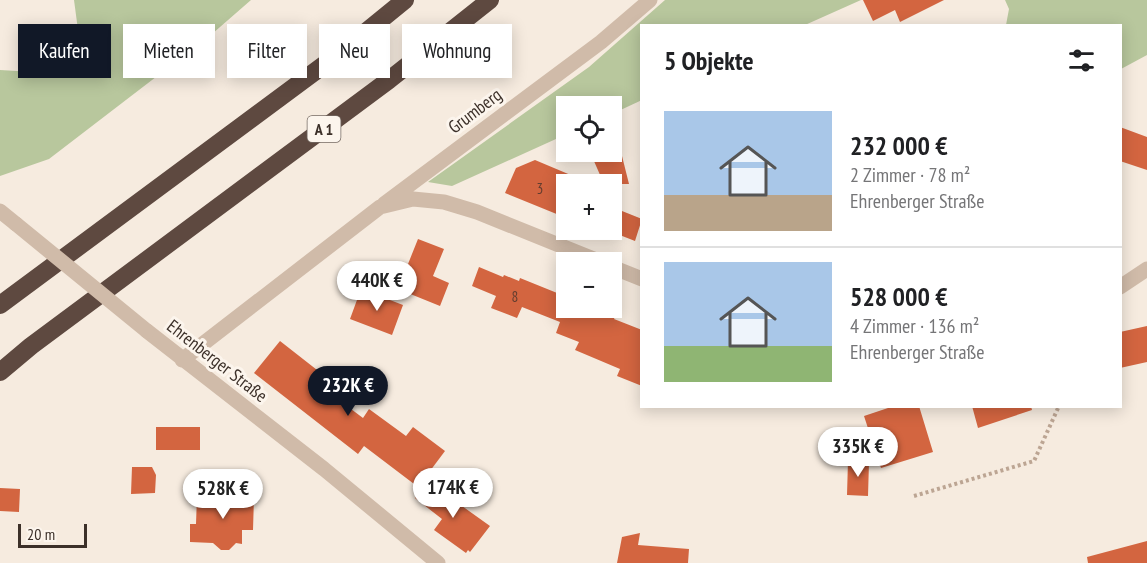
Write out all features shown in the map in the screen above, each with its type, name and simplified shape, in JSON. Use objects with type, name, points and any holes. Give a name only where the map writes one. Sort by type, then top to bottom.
[{"type":"highway","points":[[0,305],[340,53],[405,0]]},
{"type":"highway","name":"A 1","points":[[0,372],[389,80],[490,0]]},
{"type":"street","name":"Grumberg","points":[[182,360],[380,207],[601,42],[650,0]]},
{"type":"street","name":"Grumberg","points":[[380,207],[413,199],[444,202],[477,212],[576,252]]},
{"type":"street","name":"Ehrenberger Straße","points":[[0,212],[182,360],[324,469],[438,563]]},
{"type":"street","points":[[1122,286],[1147,269]]},
{"type":"street","points":[[622,271],[640,278]]},
{"type":"path","points":[[914,496],[1034,461],[1058,408]]},
{"type":"green space","points":[[74,0],[251,0],[215,31],[215,24],[123,24],[123,78],[155,78],[49,159],[0,176],[0,70],[18,71],[18,78],[111,78],[111,24],[77,24]]},
{"type":"green space","points":[[665,0],[861,0],[807,24],[640,24],[640,101],[622,109],[622,96],[556,96],[556,139],[452,186],[428,182],[589,67]]},
{"type":"green space","points":[[1005,0],[1147,0],[1147,55],[1122,68],[1122,24],[1006,24],[1009,9]]},
{"type":"building","points":[[863,0],[944,0],[900,22],[895,10],[873,21]]},
{"type":"building","points":[[1122,128],[1147,137],[1147,170],[1122,162]]},
{"type":"building","points":[[622,156],[629,184],[622,184],[622,174],[600,174],[594,162],[622,162]]},
{"type":"building","points":[[535,160],[568,174],[556,174],[556,214],[505,193],[516,168]]},
{"type":"building","points":[[622,211],[640,218],[635,241],[622,236]]},
{"type":"building","points":[[418,239],[444,249],[433,276],[449,283],[440,306],[398,289]]},
{"type":"building","points":[[479,267],[503,277],[504,275],[519,281],[520,278],[556,293],[556,318],[614,318],[640,329],[640,385],[617,376],[620,369],[575,350],[579,342],[556,333],[560,322],[522,307],[517,318],[491,308],[496,296],[472,286]]},
{"type":"building","points":[[361,289],[403,305],[392,335],[350,319]]},
{"type":"building","points":[[1147,326],[1147,362],[1122,368],[1122,332]]},
{"type":"building","points":[[280,341],[326,377],[319,385],[363,418],[369,409],[406,436],[413,427],[445,451],[418,487],[364,446],[358,454],[254,373]]},
{"type":"building","points":[[888,408],[920,408],[933,452],[881,468],[864,416]]},
{"type":"building","points":[[973,408],[1032,408],[1032,410],[978,428]]},
{"type":"building","points":[[156,427],[200,427],[200,450],[156,450]]},
{"type":"building","points":[[848,461],[869,462],[868,496],[847,495]]},
{"type":"building","points":[[132,467],[152,467],[156,475],[155,493],[131,494]]},
{"type":"building","points":[[427,481],[490,526],[470,552],[468,550],[466,553],[434,530],[442,519],[415,498]]},
{"type":"building","points":[[0,488],[20,489],[19,512],[0,511]]},
{"type":"building","points":[[245,495],[254,497],[253,530],[242,530],[242,544],[236,543],[229,550],[221,550],[213,543],[190,542],[190,524],[196,524],[197,496]]},
{"type":"building","points":[[640,533],[638,545],[689,549],[688,563],[617,563],[622,537]]},
{"type":"building","points":[[1147,541],[1147,563],[1088,563],[1087,557]]}]
